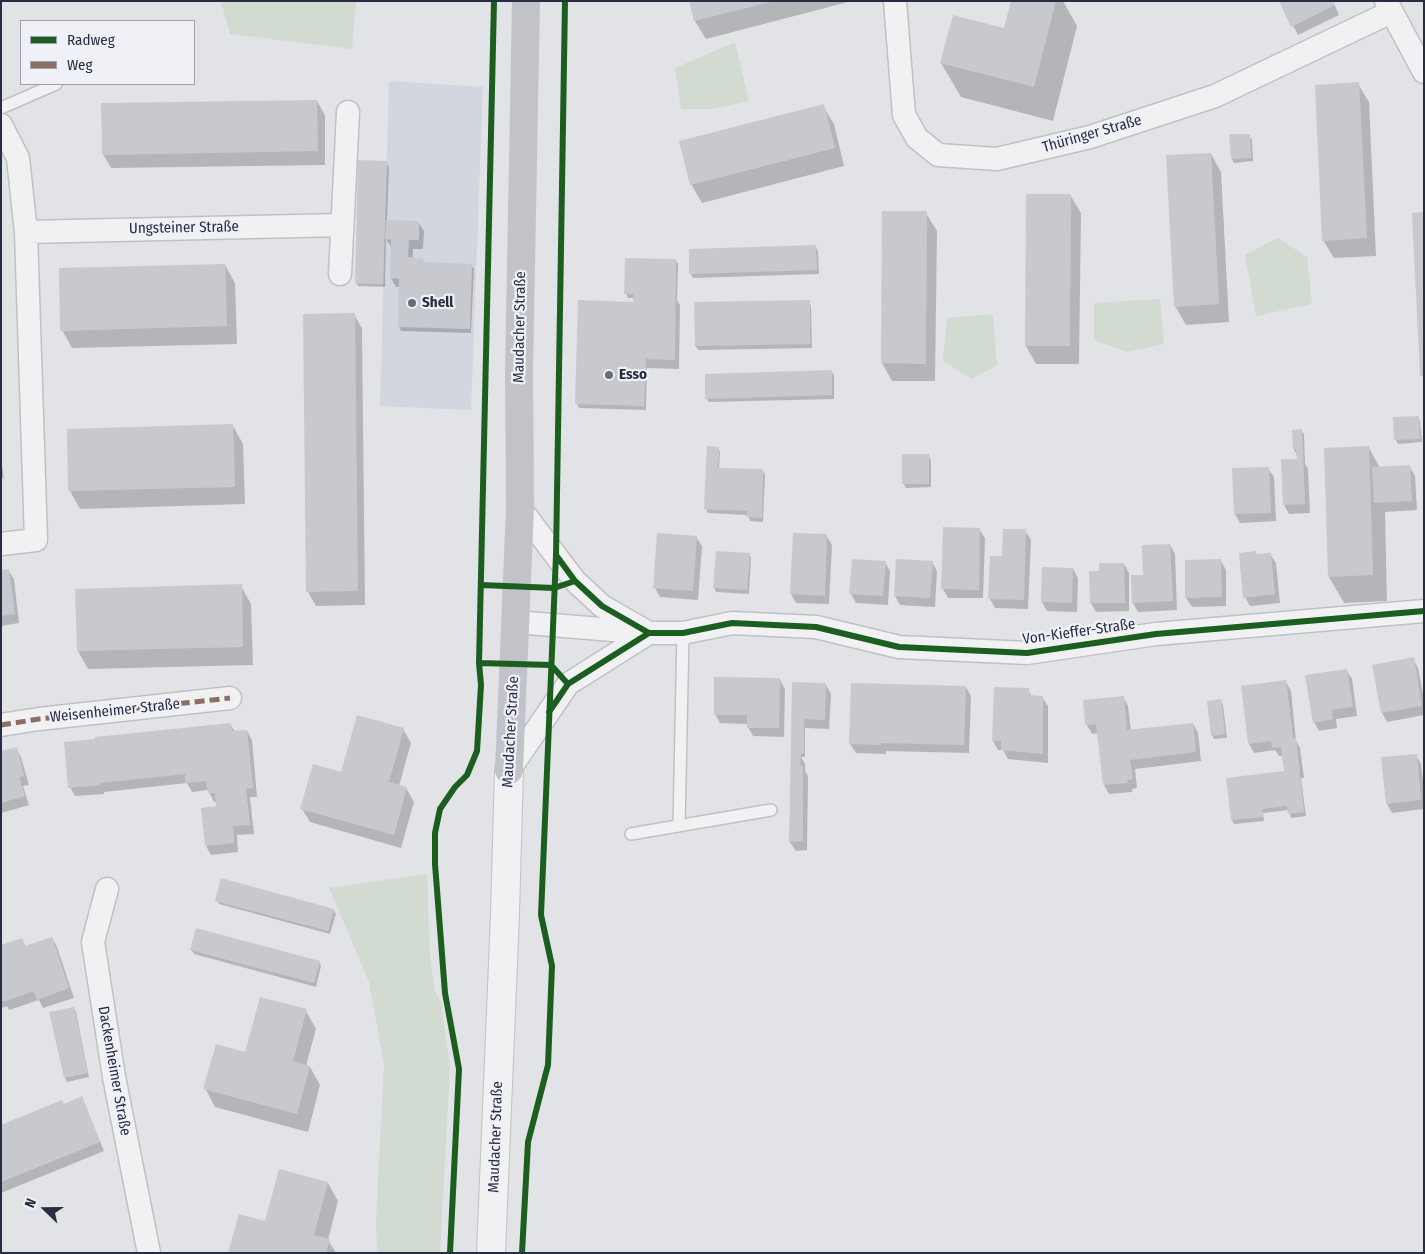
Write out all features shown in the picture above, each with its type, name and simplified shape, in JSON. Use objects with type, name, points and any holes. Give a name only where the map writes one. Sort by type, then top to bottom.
[{"type":"main road","name":"Maudacher Straße","points":[[509,770],[520,508],[519,361],[526,1]]},
{"type":"street","name":"Thüringer Straße","points":[[895,1],[904,115],[917,138],[938,155],[997,159],[1090,137],[1215,96],[1389,7]]},
{"type":"street","points":[[1389,7],[1424,72]]},
{"type":"street","points":[[340,274],[348,112]]},
{"type":"street","points":[[1,125],[18,158],[26,232],[36,540],[1,544]]},
{"type":"street","name":"Ungsteiner Straße","points":[[26,232],[342,224]]},
{"type":"street","name":"Von-Kieffer-Straße","points":[[520,508],[575,581],[602,606],[649,633]]},
{"type":"street","name":"Von-Kieffer-Straße","points":[[516,622],[649,633],[684,633],[732,623],[816,628],[899,647],[1027,653],[1156,634],[1424,610]]},
{"type":"street","points":[[509,770],[568,684],[649,633]]},
{"type":"street","name":"Weisenheimer Straße","points":[[1,725],[39,719],[230,698]]},
{"type":"street","name":"Maudacher Straße","points":[[491,1253],[509,770]]},
{"type":"street","name":"Dackenheimer Straße","points":[[107,890],[93,942],[114,1077],[149,1253]]},
{"type":"lane","points":[[1,108],[54,85]]},
{"type":"lane","points":[[679,826],[684,633]]},
{"type":"lane","points":[[631,834],[770,810]]},
{"type":"shaded area","points":[[221,1],[356,1],[352,49],[230,34]]},
{"type":"shaded area","points":[[735,42],[749,101],[713,109],[681,109],[675,68]]},
{"type":"shaded area","points":[[389,81],[483,87],[471,410],[380,406]]},
{"type":"shaded area","points":[[1278,238],[1307,257],[1312,304],[1256,316],[1245,255]]},
{"type":"shaded area","points":[[1160,299],[1164,344],[1127,352],[1094,340],[1094,303]]},
{"type":"shaded area","points":[[993,314],[997,366],[971,379],[943,361],[947,318]]},
{"type":"shaded area","points":[[427,874],[430,957],[435,991],[441,1002],[450,1067],[440,1253],[377,1253],[376,1220],[384,1064],[369,982],[329,888]]},
{"type":"building","points":[[689,1],[770,1],[770,2],[694,21]]},
{"type":"building","points":[[1011,1],[1056,1],[1034,87],[940,63],[953,15],[1004,28]]},
{"type":"building","points":[[1279,1],[1333,1],[1335,5],[1291,27]]},
{"type":"building","points":[[1359,82],[1367,238],[1322,241],[1315,85]]},
{"type":"building","points":[[317,100],[318,151],[102,155],[101,103]]},
{"type":"building","points":[[824,104],[835,148],[690,185],[679,141]]},
{"type":"building","points":[[1229,134],[1250,134],[1251,158],[1231,159]]},
{"type":"building","points":[[1211,153],[1219,304],[1174,307],[1166,155]]},
{"type":"building","points":[[358,160],[387,161],[383,284],[355,283]]},
{"type":"building","points":[[1026,194],[1071,194],[1070,346],[1025,346]]},
{"type":"building","points":[[882,211],[927,211],[926,364],[881,363]]},
{"type":"building","points":[[1424,212],[1424,376],[1420,376],[1412,213]]},
{"type":"building","points":[[386,220],[419,221],[419,240],[409,240],[408,257],[420,258],[426,262],[472,264],[470,329],[398,327],[399,279],[390,278],[391,240],[385,239]]},
{"type":"building","points":[[816,245],[817,270],[689,274],[689,249]]},
{"type":"building","points":[[625,258],[676,259],[675,360],[646,359],[644,406],[575,404],[578,300],[633,302],[633,294],[624,294]]},
{"type":"building","points":[[225,264],[227,326],[60,331],[59,268]]},
{"type":"building","points":[[810,300],[810,344],[695,346],[694,302]]},
{"type":"building","points":[[355,313],[358,591],[306,592],[303,314]]},
{"type":"building","points":[[832,370],[832,395],[705,399],[705,374]]},
{"type":"building","points":[[1419,416],[1420,439],[1394,440],[1393,417]]},
{"type":"building","points":[[233,424],[235,487],[68,491],[67,429]]},
{"type":"building","points":[[1302,429],[1305,504],[1283,505],[1281,459],[1297,459],[1296,449],[1293,449],[1292,430]]},
{"type":"building","points":[[707,446],[719,447],[718,468],[763,469],[762,518],[747,517],[747,511],[704,509]]},
{"type":"building","points":[[1369,446],[1373,575],[1328,577],[1324,448]]},
{"type":"building","points":[[902,454],[929,454],[929,484],[902,484]]},
{"type":"building","points":[[1410,465],[1412,501],[1374,503],[1372,467]]},
{"type":"building","points":[[1269,467],[1271,513],[1234,514],[1232,468]]},
{"type":"building","points":[[943,527],[980,528],[979,590],[941,589]]},
{"type":"building","points":[[1003,529],[1026,529],[1024,600],[988,599],[990,556],[1002,556]]},
{"type":"building","points":[[657,533],[697,536],[693,591],[653,588]]},
{"type":"building","points":[[793,533],[827,534],[825,596],[790,594]]},
{"type":"building","points":[[1170,544],[1173,601],[1132,603],[1131,575],[1143,575],[1142,545]]},
{"type":"building","points":[[716,551],[750,553],[747,590],[713,588]]},
{"type":"building","points":[[1256,551],[1256,554],[1271,553],[1275,594],[1243,598],[1239,553]]},
{"type":"building","points":[[852,559],[886,561],[883,596],[849,594]]},
{"type":"building","points":[[896,559],[933,561],[930,598],[894,596]]},
{"type":"building","points":[[1221,559],[1222,597],[1185,598],[1185,560]]},
{"type":"building","points":[[1099,563],[1124,563],[1125,603],[1090,603],[1089,571],[1099,571]]},
{"type":"building","points":[[1042,567],[1073,568],[1072,603],[1041,602]]},
{"type":"building","points":[[9,569],[15,614],[1,616],[1,570]]},
{"type":"building","points":[[242,584],[243,647],[77,651],[75,589]]},
{"type":"building","points":[[1414,657],[1422,706],[1381,713],[1372,665]]},
{"type":"building","points":[[1347,669],[1353,707],[1332,710],[1333,719],[1313,723],[1305,675]]},
{"type":"building","points":[[714,677],[780,678],[779,728],[747,728],[747,715],[714,715]]},
{"type":"building","points":[[1286,680],[1293,738],[1296,737],[1304,812],[1288,814],[1287,806],[1262,809],[1263,817],[1231,820],[1226,778],[1284,771],[1281,747],[1272,748],[1271,741],[1248,744],[1241,686]]},
{"type":"building","points":[[792,682],[826,683],[825,720],[804,719],[804,753],[801,754],[800,765],[803,766],[803,841],[789,842]]},
{"type":"building","points":[[851,683],[966,686],[964,745],[849,744]]},
{"type":"building","points":[[994,687],[1029,688],[1029,695],[1043,696],[1043,754],[1001,750],[1001,741],[992,741]]},
{"type":"building","points":[[1124,696],[1127,730],[1193,723],[1196,752],[1130,760],[1133,779],[1127,780],[1128,783],[1103,785],[1096,724],[1085,725],[1083,700]]},
{"type":"building","points":[[1221,699],[1225,734],[1211,736],[1207,701]]},
{"type":"building","points":[[357,715],[404,728],[389,782],[407,787],[394,835],[300,809],[313,764],[341,772]]},
{"type":"building","points":[[231,723],[232,731],[247,730],[253,788],[246,789],[250,825],[233,826],[234,843],[205,846],[201,808],[216,806],[215,793],[208,793],[206,781],[185,783],[185,774],[68,788],[64,742]]},
{"type":"building","points":[[17,747],[24,776],[19,777],[25,796],[1,803],[1,751]]},
{"type":"building","points":[[1417,754],[1421,800],[1386,804],[1381,757]]},
{"type":"building","points":[[221,878],[334,909],[328,931],[215,901]]},
{"type":"building","points":[[196,928],[320,961],[314,983],[190,950]]},
{"type":"building","points":[[52,937],[69,988],[37,1000],[34,991],[3,1002],[1,998],[1,945],[22,938],[25,946]]},
{"type":"building","points":[[260,997],[307,1009],[293,1061],[310,1066],[297,1114],[203,1089],[216,1044],[245,1052]]},
{"type":"building","points":[[74,1007],[88,1073],[64,1078],[49,1012]]},
{"type":"building","points":[[82,1096],[100,1142],[1,1182],[1,1125],[62,1100],[64,1104]]},
{"type":"building","points":[[279,1169],[328,1182],[314,1235],[330,1239],[326,1253],[228,1253],[239,1214],[265,1221]]},
{"type":"marked path","points":[[1,725],[39,719],[230,698]]},
{"type":"cycle path","points":[[450,1253],[459,1069],[445,993],[435,864],[435,833],[440,809],[455,787],[467,775],[477,751],[481,685],[479,663],[494,1]]},
{"type":"cycle path","points":[[522,1253],[528,1142],[548,1065],[552,966],[541,915],[556,555],[565,1]]},
{"type":"cycle path","points":[[556,555],[575,581],[602,606],[649,633],[683,633],[732,623],[816,627],[899,647],[1027,653],[1156,634],[1424,611]]},
{"type":"cycle path","points":[[481,585],[554,588],[575,581]]},
{"type":"cycle path","points":[[549,712],[568,684],[649,633]]},
{"type":"cycle path","points":[[479,663],[551,665],[568,684]]},
{"type":"place","name":"Shell","points":[[412,303]]},
{"type":"place","name":"Esso","points":[[609,375]]}]
